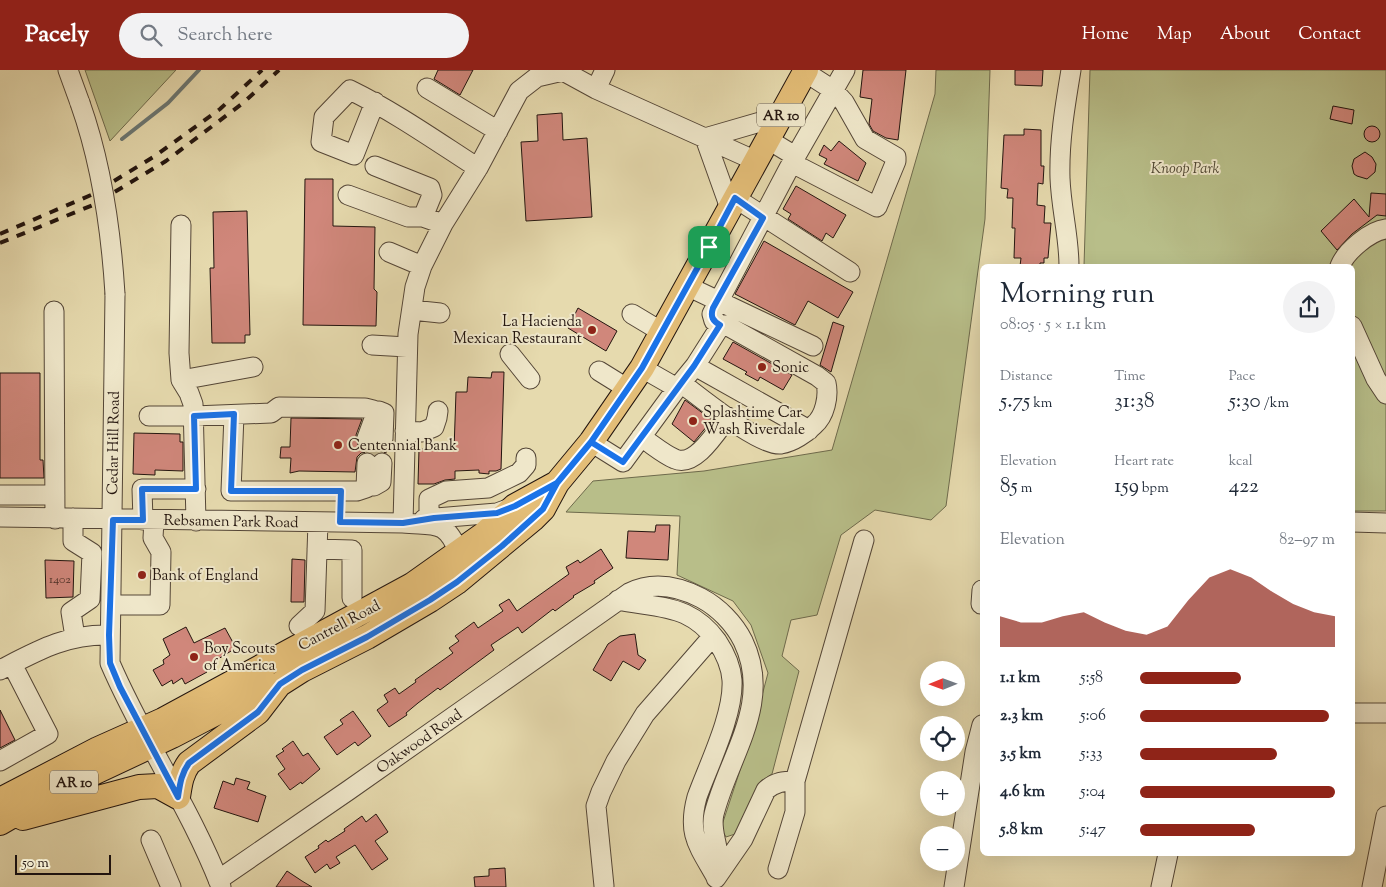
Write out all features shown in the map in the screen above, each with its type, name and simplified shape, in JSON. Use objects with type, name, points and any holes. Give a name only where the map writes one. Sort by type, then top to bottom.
[{"type":"main road","name":"Cantrell Road","points":[[0,800],[98,749],[146,737],[280,684],[302,670],[401,618],[457,582],[533,519],[543,509],[557,483],[591,442],[642,368],[806,71]]},
{"type":"main road","name":"Cantrell Road","points":[[0,824],[146,737],[163,720],[412,585],[484,534],[515,506],[557,483]]},
{"type":"main road","points":[[0,824],[139,787],[158,786],[178,797],[180,779],[183,770],[189,763],[258,712],[280,684]]},
{"type":"street","name":"Cedar Hill Road","points":[[68,70],[94,146],[104,193],[112,250],[115,294],[110,663],[219,883]]},
{"type":"street","points":[[596,89],[605,70]]},
{"type":"street","points":[[642,368],[679,386],[762,440],[772,443],[780,444],[793,440],[819,421],[827,395],[826,383],[817,376],[726,325],[720,325],[714,321],[712,314],[794,160],[845,70]]},
{"type":"street","points":[[1070,264],[1061,186],[1060,152],[1062,123],[1071,70]]},
{"type":"street","points":[[403,523],[407,347],[415,287],[422,266],[443,224],[459,208],[519,91],[537,77],[562,71],[596,89],[756,160]]},
{"type":"street","points":[[767,139],[794,160],[877,208],[896,157],[871,144],[865,138],[844,102],[833,90],[806,71]]},
{"type":"street","points":[[426,88],[498,131]]},
{"type":"street","points":[[376,102],[478,168]]},
{"type":"street","points":[[705,138],[781,116]]},
{"type":"street","points":[[705,138],[733,203],[763,218],[850,272]]},
{"type":"street","points":[[375,166],[430,188],[432,195],[423,217]]},
{"type":"street","points":[[348,195],[408,217],[423,217],[443,224]]},
{"type":"street","points":[[181,225],[179,353],[181,380],[193,404],[196,521]]},
{"type":"street","points":[[1341,264],[1347,253],[1354,247],[1373,233],[1386,229]]},
{"type":"street","points":[[388,252],[422,266]]},
{"type":"street","points":[[687,286],[814,346]]},
{"type":"street","points":[[412,310],[440,313]]},
{"type":"street","points":[[54,311],[55,495],[73,541],[92,553],[90,600],[71,612],[75,637]]},
{"type":"street","points":[[632,314],[662,332]]},
{"type":"street","points":[[591,442],[623,462],[694,366],[720,325]]},
{"type":"street","points":[[1355,333],[1376,379],[1386,394]]},
{"type":"street","points":[[372,346],[407,347]]},
{"type":"street","points":[[510,354],[530,379]]},
{"type":"street","points":[[694,366],[809,430]]},
{"type":"street","points":[[181,380],[253,367]]},
{"type":"street","points":[[599,371],[628,389]]},
{"type":"street","points":[[149,416],[271,413],[280,407],[376,410],[374,419],[375,439]]},
{"type":"street","points":[[405,431],[422,432],[434,427],[438,411]]},
{"type":"street","points":[[234,414],[231,491],[360,489]]},
{"type":"street","points":[[641,437],[674,459],[685,460],[694,457],[698,453],[728,417]]},
{"type":"street","points":[[429,519],[429,499],[446,491],[488,488],[519,473],[526,465],[526,458]]},
{"type":"street","points":[[340,522],[374,463]]},
{"type":"street","points":[[111,605],[160,605],[161,552],[153,538],[142,489],[196,489]]},
{"type":"street","points":[[0,495],[55,495]]},
{"type":"street","name":"Rebsamen Park Road","points":[[403,523],[497,513],[515,506]]},
{"type":"street","name":"Rebsamen Park Road","points":[[0,517],[403,523],[440,527],[451,535],[459,553]]},
{"type":"street","points":[[299,626],[315,610],[318,522]]},
{"type":"street","points":[[1355,522],[1386,523]]},
{"type":"street","points":[[778,869],[795,812],[795,781],[864,540]]},
{"type":"street","points":[[317,549],[352,550],[352,598]]},
{"type":"street","points":[[92,564],[112,565]]},
{"type":"street","name":"Oakwood Road","points":[[219,883],[618,600],[635,590],[649,586],[664,586],[694,594],[714,606],[732,623],[747,650],[752,666],[754,684],[751,711],[714,815],[718,882]]},
{"type":"street","points":[[618,600],[683,613],[706,628],[727,660],[732,689],[730,705],[697,796],[693,810],[692,827],[698,844],[718,882]]},
{"type":"street","points":[[0,761],[48,734],[6,667],[36,651],[75,637],[109,635]]},
{"type":"street","points":[[604,886],[596,806],[601,792],[616,761],[645,714],[713,636]]},
{"type":"street","points":[[1355,713],[1386,713]]},
{"type":"street","points":[[954,887],[975,752],[980,733]]},
{"type":"street","points":[[718,882],[743,839],[766,790],[779,782],[795,781]]},
{"type":"street","points":[[1372,887],[1386,816]]},
{"type":"street","points":[[151,840],[171,887]]},
{"type":"street","points":[[1161,887],[1168,856]]},
{"type":"green space","points":[[85,70],[176,70],[110,141]]},
{"type":"green space","points":[[936,70],[990,70],[985,219],[946,506],[931,520],[875,510],[841,535],[817,615],[791,620],[782,656],[799,671],[772,774],[760,782],[738,833],[726,837],[721,828],[751,737],[768,673],[751,625],[733,601],[677,575],[680,516],[566,512],[593,481],[704,471],[832,450],[935,94]]},
{"type":"green space","name":"Knoop Park","points":[[1090,70],[1386,70],[1386,511],[1355,511],[1355,264],[1084,264]]},
{"type":"building","points":[[438,70],[473,70],[460,95],[434,79]]},
{"type":"building","points":[[863,70],[906,70],[898,140],[886,138],[873,131],[869,124],[872,99],[860,97]]},
{"type":"building","points":[[1015,70],[1043,70],[1042,86],[1015,85]]},
{"type":"building","points":[[1333,106],[1354,110],[1352,124],[1330,119]]},
{"type":"building","points":[[562,113],[563,140],[587,138],[592,217],[526,221],[521,142],[538,141],[537,115]]},
{"type":"building","points":[[1372,126],[1380,134],[1372,142],[1364,134]]},
{"type":"building","points":[[1024,129],[1041,130],[1041,166],[1044,166],[1043,184],[1038,183],[1037,205],[1045,206],[1044,223],[1051,223],[1048,258],[1044,258],[1044,263],[1040,264],[1020,264],[1021,258],[1014,258],[1013,198],[1007,198],[1008,189],[1001,188],[1004,135],[1024,135]]},
{"type":"building","points":[[839,141],[866,163],[858,181],[824,164],[827,159],[819,155],[824,145],[831,151]]},
{"type":"building","points":[[1365,152],[1372,157],[1376,164],[1375,172],[1367,179],[1354,174],[1352,166],[1354,159]]},
{"type":"building","points":[[305,179],[333,179],[333,226],[375,227],[374,289],[377,292],[376,326],[303,325]]},
{"type":"building","points":[[796,186],[846,215],[833,238],[826,233],[822,241],[788,219],[791,214],[783,209]]},
{"type":"building","points":[[1371,193],[1386,194],[1386,216],[1377,215],[1352,234],[1337,250],[1321,231],[1354,199],[1369,217]]},
{"type":"building","points":[[247,211],[250,335],[245,335],[245,343],[212,343],[210,268],[214,268],[213,212]]},
{"type":"building","points":[[764,241],[853,292],[838,318],[808,301],[795,325],[735,294]]},
{"type":"building","name":"La Hacienda Mexican Restaurant","points":[[578,308],[617,331],[606,351],[568,328]]},
{"type":"building","points":[[833,322],[844,326],[831,372],[820,365]]},
{"type":"building","name":"Sonic","points":[[733,342],[792,375],[783,390],[760,377],[758,381],[745,374],[747,372],[723,359]]},
{"type":"building","points":[[492,372],[504,372],[501,469],[489,471],[489,474],[479,473],[479,470],[455,471],[455,479],[434,484],[418,484],[419,449],[454,450],[456,392],[467,392],[468,377],[491,378]]},
{"type":"building","points":[[0,373],[40,373],[40,460],[43,460],[44,478],[0,478]]},
{"type":"building","name":"Splashtime Car Wash Riverdale","points":[[685,400],[712,420],[694,442],[672,424]]},
{"type":"building","name":"Centennial Bank","points":[[291,418],[362,419],[356,435],[358,445],[368,449],[375,446],[386,450],[386,453],[382,452],[375,455],[368,452],[361,453],[357,457],[355,472],[299,471],[290,473],[291,458],[280,458],[281,447],[290,447]]},
{"type":"building","points":[[134,433],[180,434],[180,442],[183,442],[183,471],[155,470],[155,475],[133,474]]},
{"type":"building","points":[[656,525],[670,525],[668,560],[626,558],[628,531],[655,532]]},
{"type":"building","points":[[601,549],[613,568],[594,581],[595,583],[573,596],[555,611],[553,609],[522,633],[518,627],[491,645],[494,650],[440,690],[438,688],[406,713],[407,715],[389,727],[377,710],[388,702],[384,695],[395,688],[399,694],[416,682],[415,680],[453,653],[449,648],[459,641],[455,636],[474,622],[478,628],[503,611],[499,605],[509,599],[517,611],[569,574],[566,567],[578,560],[580,563]]},
{"type":"building","points":[[292,559],[305,560],[304,602],[291,602]]},
{"type":"building","points":[[45,560],[74,561],[73,597],[46,598]]},
{"type":"building","name":"Boy Scouts of America","points":[[186,627],[194,643],[225,628],[236,648],[205,667],[207,672],[185,684],[182,678],[173,684],[172,680],[162,686],[153,670],[164,664],[163,660],[170,655],[163,639]]},
{"type":"building","points":[[635,634],[638,655],[646,660],[639,670],[623,661],[611,681],[593,670],[608,644],[620,636]]},
{"type":"building","points":[[0,710],[15,740],[0,748]]},
{"type":"building","points":[[353,711],[371,736],[358,746],[355,742],[337,755],[324,737],[343,724],[340,720]]},
{"type":"building","points":[[293,741],[303,756],[308,753],[320,769],[302,784],[301,782],[290,790],[278,774],[285,769],[276,756],[284,751],[282,749]]},
{"type":"building","points":[[236,778],[250,782],[247,789],[266,796],[258,822],[214,808],[223,781],[234,785]]},
{"type":"building","points":[[376,814],[388,832],[375,841],[388,859],[372,870],[355,845],[336,857],[340,863],[330,869],[327,864],[315,873],[305,857],[319,848],[318,846],[326,840],[328,842],[345,831],[344,829],[362,816],[366,822]]},
{"type":"building","points":[[505,868],[506,887],[475,887],[474,877],[489,876],[489,869]]},
{"type":"building","points":[[287,871],[302,881],[312,887],[276,887]]},
{"type":"waterway","points":[[122,139],[168,103],[199,70]]},
{"type":"tunnel","points":[[374,463],[375,439]]},
{"type":"railway","points":[[0,234],[91,195],[155,156],[220,109],[262,70]]},
{"type":"railway","points":[[0,243],[93,205],[166,161],[243,103],[279,70]]},
{"type":"place","name":"La Hacienda Mexican Restaurant","points":[[592,330]]},
{"type":"place","name":"Sonic","points":[[762,367]]},
{"type":"place","name":"Splashtime Car Wash Riverdale","points":[[693,421]]},
{"type":"place","name":"Centennial Bank","points":[[338,445]]},
{"type":"place","name":"Bank of England","points":[[142,575]]},
{"type":"place","name":"Boy Scouts of America","points":[[194,657]]},
{"type":"route","points":[[709,247],[642,368],[591,442],[557,483],[515,506],[497,513],[434,518],[403,523],[340,522],[341,491],[231,491],[234,414],[194,416],[196,489],[142,489],[143,520],[113,520],[109,635],[110,663],[120,687],[178,797],[180,779],[183,770],[189,763],[258,712],[280,684],[302,670],[367,637],[430,600],[457,582],[502,546],[543,509],[557,483],[591,442],[623,462],[694,366],[720,325],[712,318],[713,308],[746,252],[763,218],[735,198],[709,247]]}]
